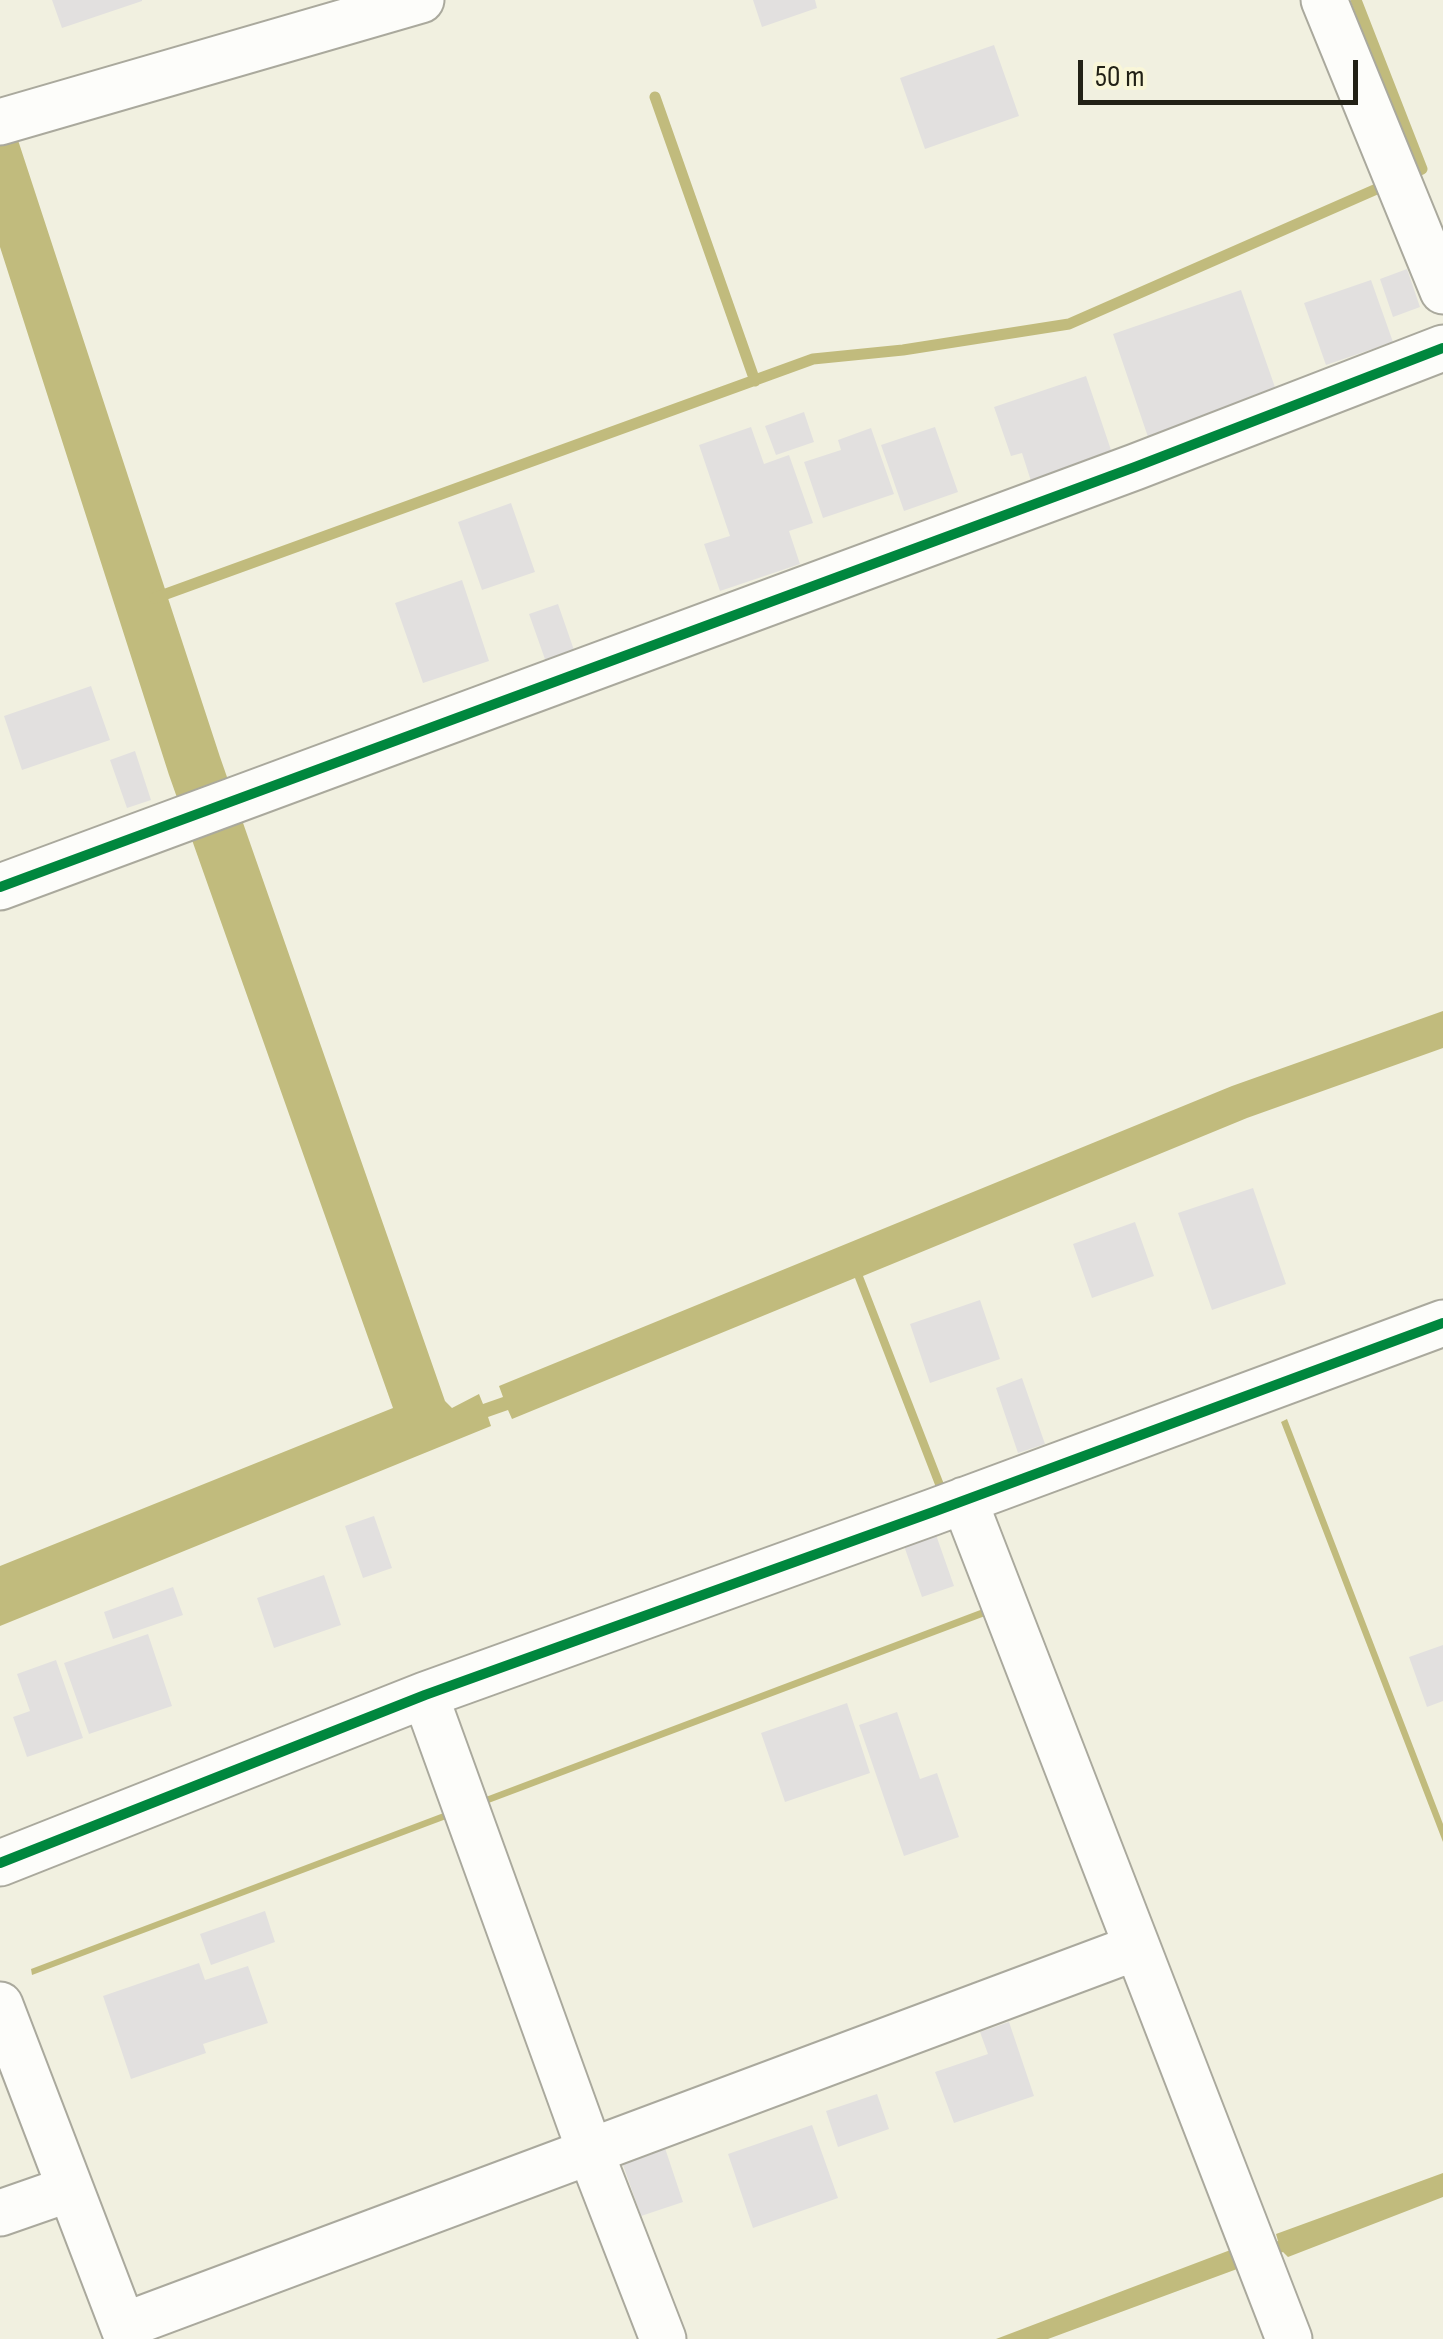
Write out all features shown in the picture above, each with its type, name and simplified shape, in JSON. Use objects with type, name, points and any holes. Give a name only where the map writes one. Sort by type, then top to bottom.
[{"type":"street","points":[[9,120],[421,0]]},
{"type":"street","points":[[1324,0],[1443,291]]},
{"type":"street","points":[[0,887],[1135,467],[1443,348]]},
{"type":"street","points":[[0,1863],[425,1695],[1443,1323]]},
{"type":"street","points":[[948,1506],[1120,1954],[1257,2256],[1289,2339]]},
{"type":"street","points":[[425,1695],[590,2151],[663,2339]]},
{"type":"street","points":[[0,2005],[126,2332],[590,2151],[1120,1954]]},
{"type":"street","points":[[0,2213],[69,2188]]},
{"type":"shaded area","points":[[0,110],[16,134],[220,757],[445,1401],[452,1408],[479,1394],[483,1404],[503,1397],[499,1386],[1232,1086],[1443,1011],[1443,1048],[1247,1118],[863,1276],[1243,2253],[1278,2241],[1276,2234],[1443,2173],[1443,2197],[1288,2257],[1283,2252],[1048,2339],[996,2339],[1233,2249],[985,1616],[32,1975],[31,1969],[983,1609],[855,1278],[512,1419],[508,1410],[488,1417],[491,1426],[0,1626],[0,1566],[393,1408],[169,775],[0,247]]},
{"type":"shaded area","points":[[1287,1419],[1443,1824],[1443,1842],[1281,1422]]},
{"type":"building","points":[[52,0],[142,0],[142,1],[62,28]]},
{"type":"building","points":[[753,0],[815,0],[817,8],[762,27]]},
{"type":"building","points":[[994,45],[1019,116],[925,149],[900,78]]},
{"type":"building","points":[[1407,269],[1420,307],[1393,317],[1380,279]]},
{"type":"building","points":[[1371,280],[1393,342],[1326,365],[1304,303]]},
{"type":"building","points":[[1241,290],[1277,393],[1148,437],[1113,334]]},
{"type":"building","points":[[1086,376],[1112,453],[1031,481],[1022,453],[1011,456],[994,407]]},
{"type":"building","points":[[804,412],[814,442],[776,455],[765,426]]},
{"type":"building","points":[[751,427],[764,464],[789,455],[813,523],[789,531],[800,564],[720,591],[704,544],[730,536],[699,445]]},
{"type":"building","points":[[935,427],[958,492],[904,511],[881,445]]},
{"type":"building","points":[[871,428],[894,494],[823,518],[804,462],[841,450],[838,440]]},
{"type":"building","points":[[511,503],[535,572],[482,590],[458,522]]},
{"type":"building","points":[[462,580],[489,661],[423,683],[395,603]]},
{"type":"building","points":[[558,604],[575,653],[546,662],[529,614]]},
{"type":"building","points":[[91,686],[110,740],[22,770],[4,716]]},
{"type":"building","points":[[135,751],[151,800],[127,808],[110,760]]},
{"type":"building","points":[[1253,1188],[1286,1284],[1212,1310],[1178,1213]]},
{"type":"building","points":[[1135,1222],[1154,1276],[1092,1298],[1073,1244]]},
{"type":"building","points":[[980,1300],[1000,1359],[930,1383],[910,1324]]},
{"type":"building","points":[[1022,1378],[1045,1444],[1018,1453],[996,1388]]},
{"type":"building","points":[[374,1516],[392,1568],[363,1578],[345,1526]]},
{"type":"building","points":[[935,1532],[954,1586],[922,1597],[903,1543]]},
{"type":"building","points":[[324,1575],[341,1625],[274,1648],[257,1598]]},
{"type":"building","points":[[173,1587],[183,1615],[113,1639],[104,1612]]},
{"type":"building","points":[[148,1634],[172,1706],[89,1734],[64,1663]]},
{"type":"building","points":[[1443,1645],[1443,1701],[1427,1707],[1409,1657]]},
{"type":"building","points":[[56,1660],[83,1738],[27,1757],[13,1717],[30,1711],[17,1674]]},
{"type":"building","points":[[847,1703],[870,1773],[785,1802],[761,1733]]},
{"type":"building","points":[[897,1712],[920,1779],[937,1773],[959,1837],[904,1856],[859,1725]]},
{"type":"building","points":[[265,1911],[275,1942],[211,1965],[200,1934]]},
{"type":"building","points":[[199,1963],[205,1980],[248,1966],[268,2023],[203,2044],[206,2053],[131,2079],[103,1996]]},
{"type":"building","points":[[1009,2022],[1034,2096],[954,2123],[935,2072],[988,2054],[980,2032]]},
{"type":"building","points":[[877,2094],[889,2129],[838,2147],[826,2111]]},
{"type":"building","points":[[812,2125],[838,2198],[753,2228],[728,2154]]},
{"type":"building","points":[[665,2148],[683,2202],[641,2216],[622,2162]]},
{"type":"waterway","points":[[1356,0],[1422,169],[1405,177]]},
{"type":"waterway","points":[[655,97],[755,381]]},
{"type":"waterway","points":[[155,598],[813,359],[903,350],[1069,324],[1388,184]]},
{"type":"cycle path","points":[[0,887],[1135,467],[1443,348]]},
{"type":"cycle path","points":[[0,1863],[425,1695],[1443,1323]]}]
